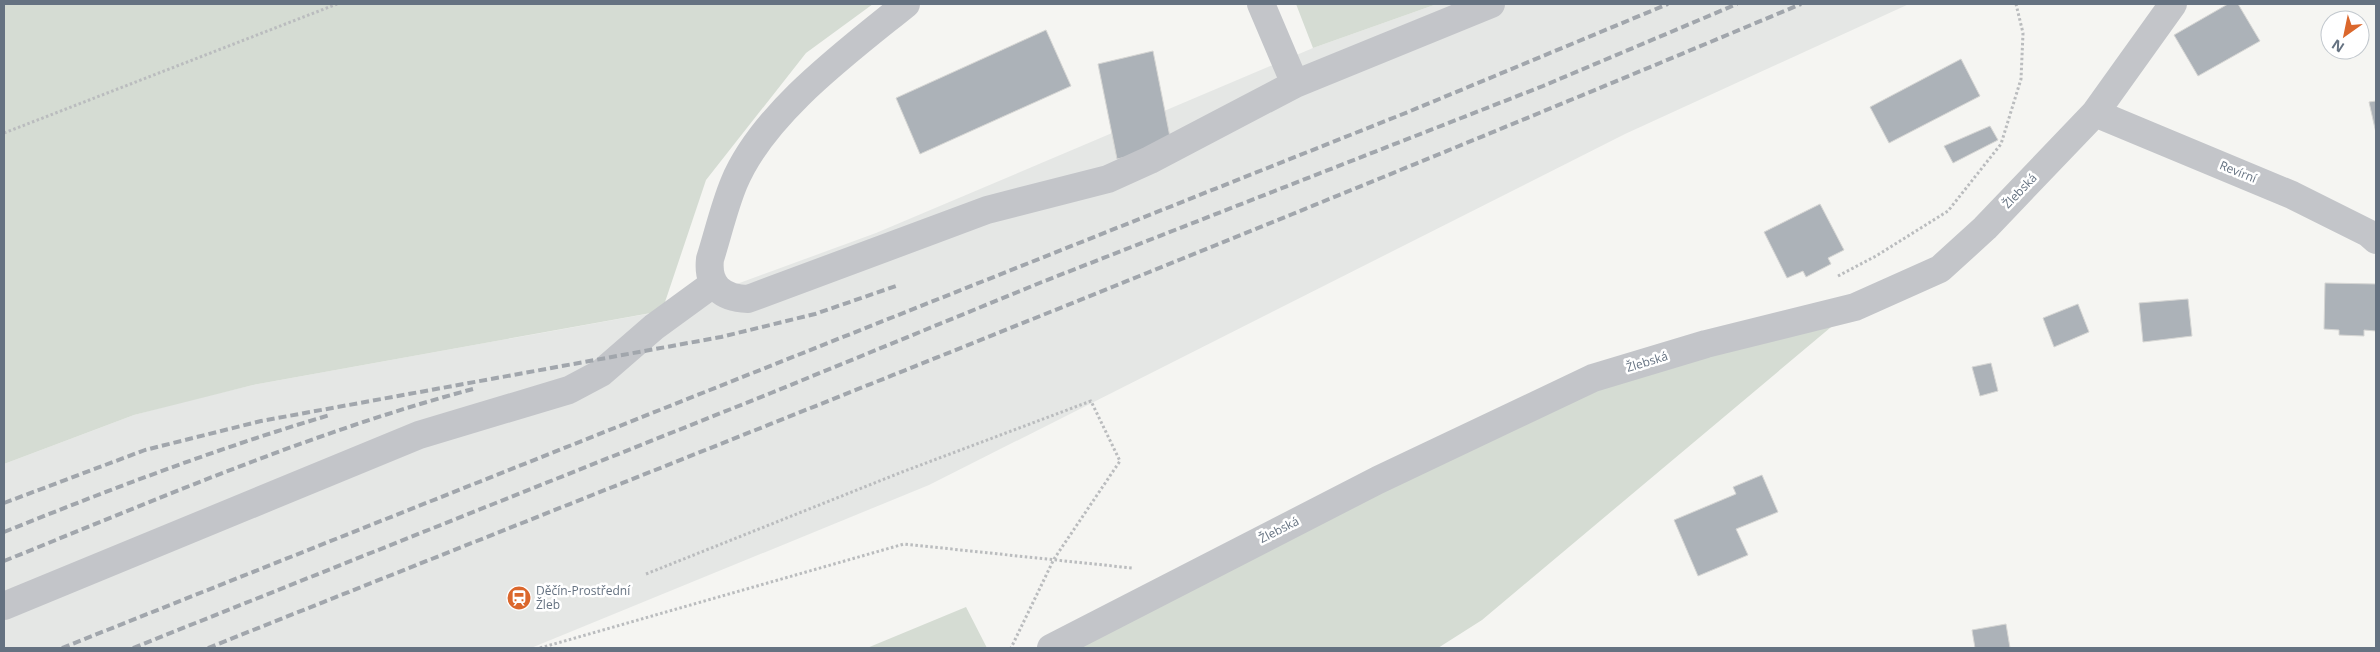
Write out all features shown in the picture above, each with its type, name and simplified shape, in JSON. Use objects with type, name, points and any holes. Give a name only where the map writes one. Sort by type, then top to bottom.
[{"type":"street","points":[[906,4],[810,83],[762,137],[747,158],[734,183],[710,259],[709,271],[713,284],[723,293],[734,298],[748,299],[987,210],[1108,179],[1150,160],[1296,84],[1491,4]]},
{"type":"street","points":[[1261,4],[1296,84]]},
{"type":"street","name":"Žlebská","points":[[1051,648],[1181,583],[1233,554],[1378,480],[1594,378],[1706,344],[1855,307],[1940,269],[1985,228],[2094,113],[2173,4]]},
{"type":"street","name":"Revírní","points":[[2094,113],[2292,195],[2368,232],[2376,240]]},
{"type":"street","points":[[4,606],[419,435],[569,390],[586,382],[654,327],[713,284]]},
{"type":"path","points":[[4,132],[337,4]]},
{"type":"path","points":[[1834,278],[1876,256],[1948,211],[2001,144],[2021,79],[2022,33],[2016,4]]},
{"type":"path","points":[[646,574],[902,472],[1091,401],[1120,460],[1054,559],[1012,648]]},
{"type":"path","points":[[540,648],[904,544],[1172,573],[1181,583]]},
{"type":"shaded area","points":[[4,4],[873,4],[806,53],[706,180],[662,311],[253,385],[134,415],[4,464]]},
{"type":"shaded area","points":[[1296,4],[1437,4],[1313,48]]},
{"type":"shaded area","points":[[1437,4],[1909,4],[1625,134],[929,485],[531,648],[4,648],[4,464],[134,415],[253,385],[663,311],[876,233],[1313,48]]},
{"type":"shaded area","points":[[1855,307],[1482,620],[1438,648],[1051,648],[1593,378]]},
{"type":"shaded area","points":[[966,607],[987,648],[867,648]]},
{"type":"building","points":[[2228,4],[2238,4],[2260,41],[2198,76],[2174,35]]},
{"type":"building","points":[[1046,30],[1071,86],[920,154],[896,98]]},
{"type":"building","points":[[1153,51],[1172,147],[1117,159],[1098,64]]},
{"type":"building","points":[[1961,59],[1980,96],[1889,143],[1870,107]]},
{"type":"building","points":[[2376,101],[2376,133],[2369,102]]},
{"type":"building","points":[[1990,126],[1998,140],[1953,163],[1944,146]]},
{"type":"building","points":[[1820,204],[1844,250],[1828,258],[1831,264],[1806,277],[1803,271],[1787,278],[1764,232]]},
{"type":"building","points":[[2325,283],[2376,284],[2376,331],[2364,330],[2364,336],[2339,335],[2339,330],[2324,329]]},
{"type":"building","points":[[2188,299],[2192,336],[2143,342],[2139,303]]},
{"type":"building","points":[[2078,304],[2089,332],[2054,347],[2043,318]]},
{"type":"building","points":[[1991,363],[1998,391],[1980,396],[1972,367]]},
{"type":"building","points":[[1762,475],[1778,512],[1736,529],[1748,555],[1698,576],[1674,520],[1736,494],[1733,487]]},
{"type":"building","points":[[2006,624],[2010,648],[1975,648],[1972,630]]},
{"type":"railway","points":[[62,648],[1408,112],[1668,4]]},
{"type":"railway","points":[[133,648],[771,393],[1042,282],[1543,86],[1737,4]]},
{"type":"railway","points":[[208,648],[807,410],[1603,87],[1801,4]]},
{"type":"railway","points":[[4,503],[145,450],[261,421],[721,337],[815,314],[896,286]]},
{"type":"railway","points":[[4,561],[294,446],[353,425],[473,389]]},
{"type":"railway","points":[[4,532],[165,470],[247,441],[330,415]]},
{"type":"place","name":"Děčín-Prostřední Žleb","points":[[519,598]]}]
